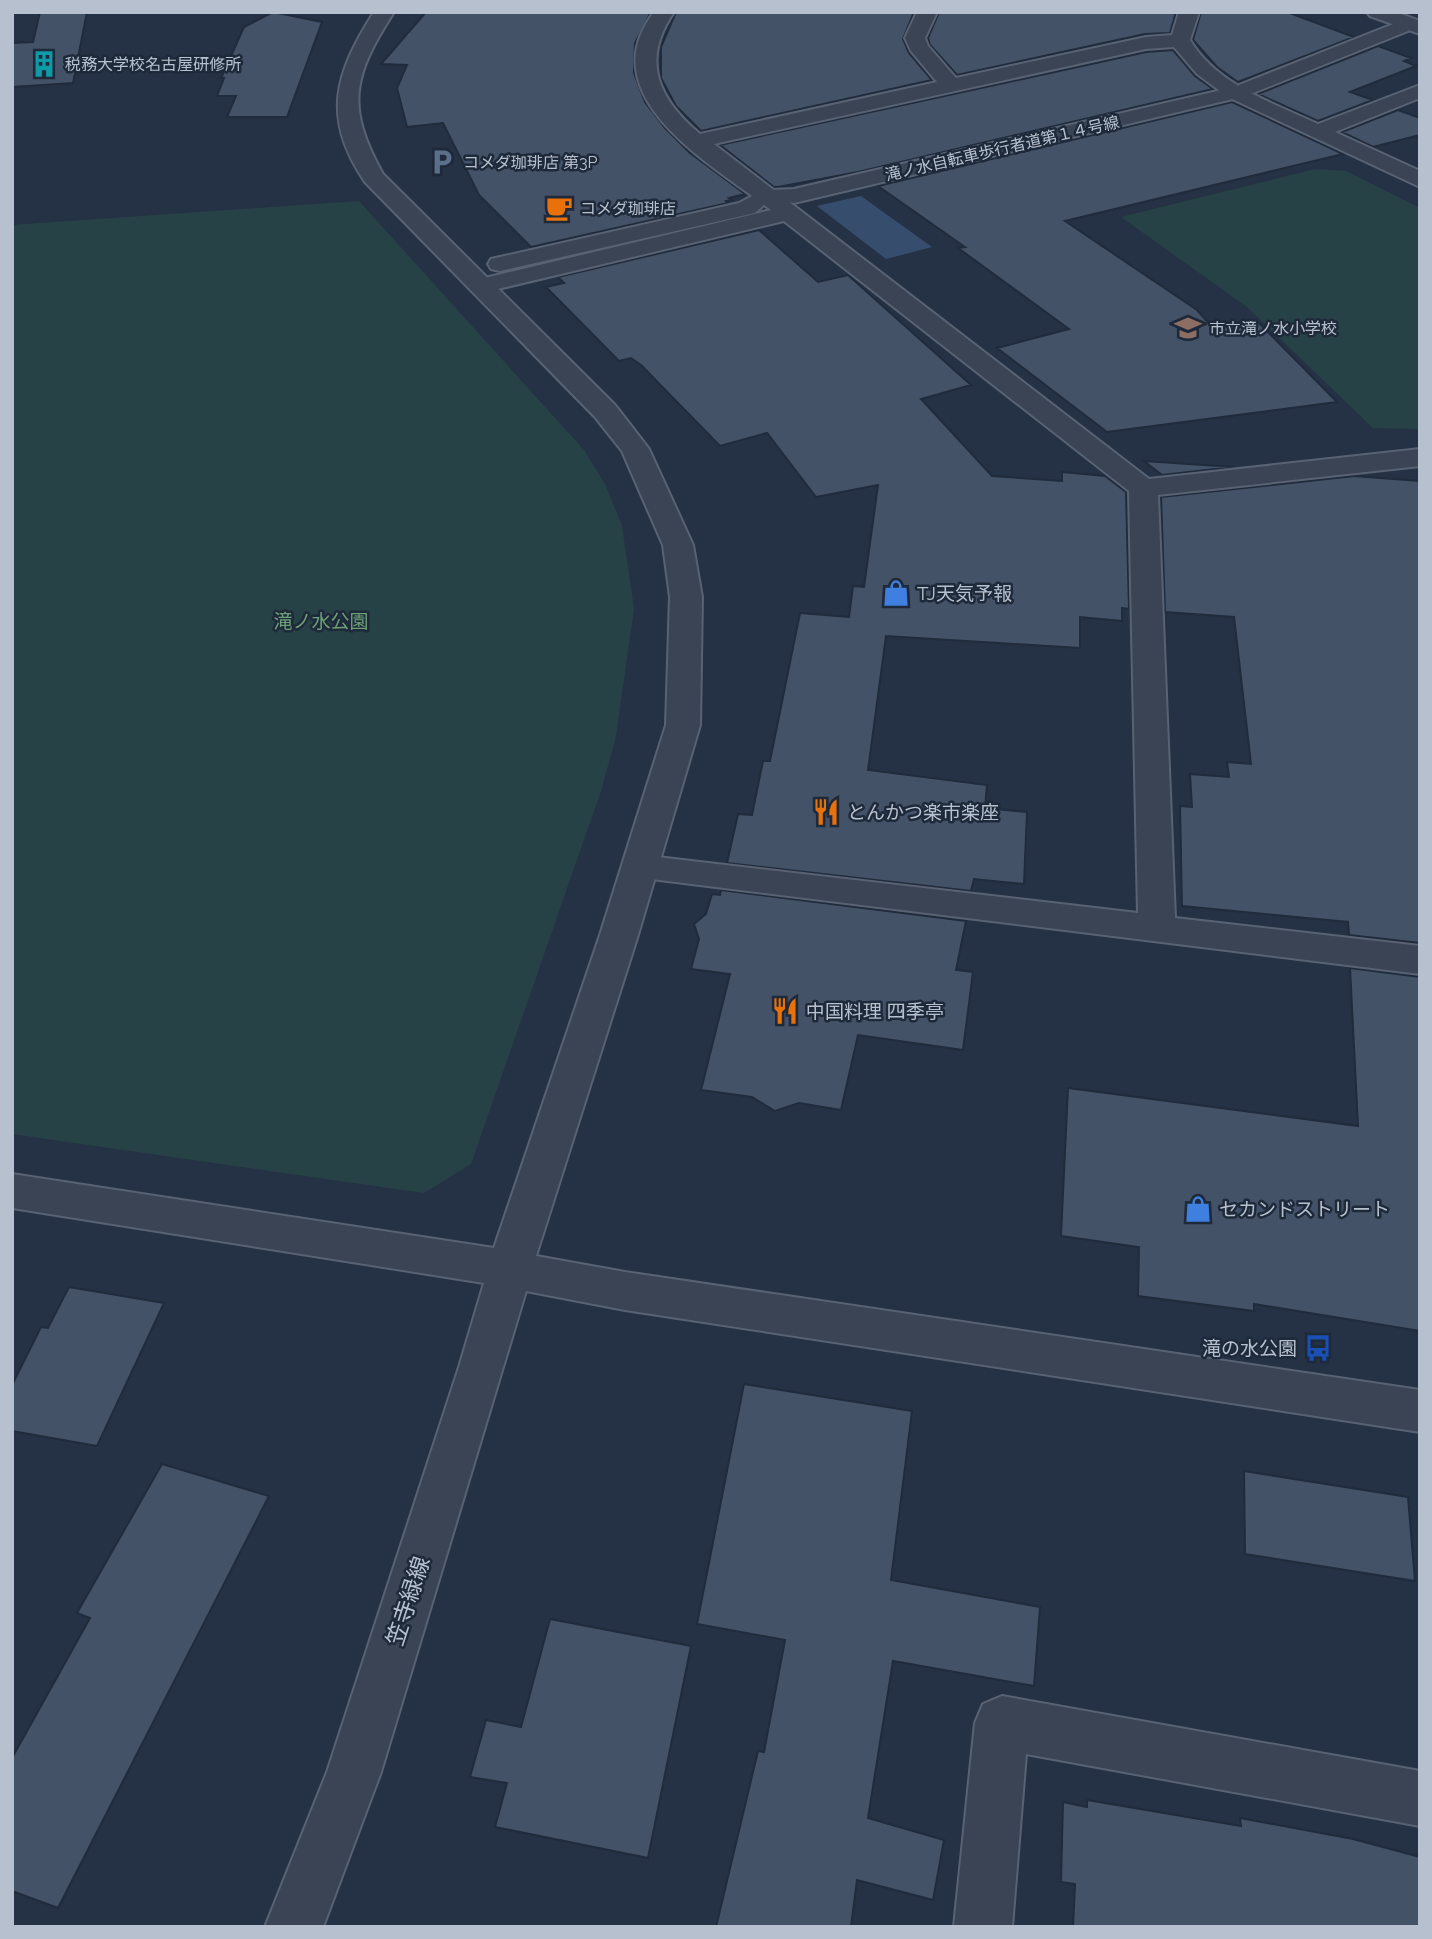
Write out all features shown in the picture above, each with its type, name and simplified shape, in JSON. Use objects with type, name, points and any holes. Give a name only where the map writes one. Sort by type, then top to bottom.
[{"type":"street","name":"笠寺緑線","points":[[295,1927],[354,1772],[478,1380],[509,1271],[640,867],[683,725],[686,597],[678,545],[635,449],[491,275],[373,177],[351,135],[346,92],[360,49],[384,12]]},
{"type":"street","points":[[664,12],[658,19],[645,54],[650,81],[660,109],[774,203],[1143,488],[1420,457]]},
{"type":"street","points":[[927,12],[915,38],[918,47],[951,86]]},
{"type":"street","points":[[1189,12],[1180,40],[1185,50],[1214,79],[1235,93],[1420,180]]},
{"type":"street","points":[[1377,12],[1410,28]]},
{"type":"street","name":"滝ノ水自転車歩行者道第１４号線","points":[[774,203],[794,196],[1236,92],[1410,28]]},
{"type":"street","points":[[698,141],[1146,43],[1180,40]]},
{"type":"street","points":[[1318,131],[1420,91]]},
{"type":"street","points":[[491,275],[774,203]]},
{"type":"street","points":[[491,275],[774,203]]},
{"type":"street","points":[[1143,488],[1157,928]]},
{"type":"street","points":[[640,867],[1420,960]]},
{"type":"street","points":[[12,1191],[450,1258],[639,1293],[1420,1411]]},
{"type":"street","points":[[983,1927],[1002,1723],[1420,1799]]},
{"type":"green space","points":[[1315,169],[1346,171],[1420,208],[1420,429],[1373,428],[1247,307],[1121,217]]},
{"type":"green space","name":"滝ノ水公園","points":[[359,201],[584,450],[605,484],[622,526],[634,609],[616,736],[602,788],[471,1164],[424,1193],[12,1134],[12,225]]},
{"type":"water","points":[[861,196],[932,247],[886,259],[817,206]]},
{"type":"building","name":"税務大学校名古屋研修所","points":[[40,12],[87,12],[73,83],[12,87],[12,43],[33,42]]},
{"type":"building","points":[[273,12],[322,22],[287,117],[227,117],[236,96],[217,96],[224,78],[221,78],[244,27]]},
{"type":"building","points":[[426,12],[651,12],[635,43],[634,73],[645,102],[665,128],[690,153],[745,194],[729,198],[732,200],[726,201],[728,203],[531,247],[479,195],[443,123],[407,127],[397,88],[407,65],[381,64]]},
{"type":"building","points":[[676,12],[914,12],[903,39],[909,53],[932,80],[701,131],[676,106],[661,78],[661,47]]},
{"type":"building","points":[[939,12],[1176,12],[1170,33],[1145,34],[957,75],[930,45],[928,38]]},
{"type":"building","points":[[1201,12],[1287,12],[1354,37],[1238,82],[1217,67],[1193,40]]},
{"type":"building","points":[[1378,46],[1411,58],[1404,61],[1416,66],[1350,92],[1373,100],[1318,121],[1258,94]]},
{"type":"building","points":[[1173,50],[1195,76],[1213,89],[858,172],[778,187],[774,187],[720,145],[1146,52]]},
{"type":"building","points":[[1232,102],[1343,154],[1065,221],[1197,310],[1212,327],[1258,322],[1337,402],[1107,432],[997,348],[1069,329],[958,248],[965,247],[878,186]]},
{"type":"building","points":[[1398,110],[1420,118],[1420,135],[1373,147],[1342,132]]},
{"type":"building","points":[[759,230],[818,282],[848,275],[971,385],[921,399],[992,476],[1062,481],[1062,472],[1105,476],[1126,492],[1129,609],[1122,608],[1122,621],[1080,617],[1080,648],[886,636],[868,770],[987,785],[985,808],[1027,812],[1024,884],[974,879],[971,891],[727,863],[738,814],[752,815],[763,761],[770,761],[800,613],[849,617],[853,586],[864,587],[878,485],[816,497],[767,433],[720,446],[641,365],[631,358],[619,361],[546,287],[564,283],[558,277]]},
{"type":"building","points":[[1144,461],[1233,467],[1162,475]]},
{"type":"building","points":[[1354,476],[1420,481],[1420,943],[1349,935],[1348,922],[1182,906],[1180,806],[1192,807],[1190,774],[1229,777],[1227,762],[1251,764],[1234,617],[1165,612],[1161,497]]},
{"type":"building","points":[[721,890],[966,921],[956,970],[973,972],[963,1050],[858,1035],[841,1110],[799,1103],[775,1111],[752,1097],[701,1090],[730,974],[691,969],[699,939],[694,924],[706,914],[712,894],[720,895]]},
{"type":"building","points":[[1350,968],[1420,977],[1420,1331],[1254,1304],[1254,1311],[1138,1296],[1139,1247],[1061,1236],[1068,1088],[1358,1126]]},
{"type":"building","points":[[69,1287],[164,1303],[97,1446],[12,1431],[12,1385],[41,1327],[48,1328]]},
{"type":"building","points":[[744,1384],[912,1411],[891,1580],[1040,1607],[1034,1686],[893,1661],[868,1818],[944,1840],[933,1900],[857,1880],[851,1927],[716,1927],[758,1751],[764,1752],[785,1640],[697,1624]]},
{"type":"building","points":[[162,1464],[269,1496],[58,1908],[12,1891],[12,1758],[90,1618],[77,1613]]},
{"type":"building","points":[[1244,1471],[1408,1497],[1415,1581],[1245,1554]]},
{"type":"building","points":[[550,1619],[691,1646],[648,1858],[495,1827],[507,1783],[470,1777],[486,1720],[521,1727]]},
{"type":"building","points":[[1087,1800],[1241,1826],[1240,1818],[1353,1839],[1420,1857],[1420,1927],[1073,1927],[1075,1884],[1061,1882],[1063,1802],[1087,1807]]},
{"type":"place","name":"税務大学校名古屋研修所","points":[[44,64]]},
{"type":"place","name":"コメダ珈琲店 第3P","points":[[442,162]]},
{"type":"place","name":"コメダ珈琲店","points":[[559,208]]},
{"type":"place","name":"市立滝ノ水小学校","points":[[1188,328]]},
{"type":"place","name":"TJ天気予報","points":[[896,593]]},
{"type":"place","name":"とんかつ楽市楽座","points":[[826,812]]},
{"type":"place","name":"中国料理 四季亭","points":[[785,1011]]},
{"type":"place","name":"セカンドストリート","points":[[1198,1209]]},
{"type":"place","name":"滝の水公園","points":[[1318,1348]]}]
